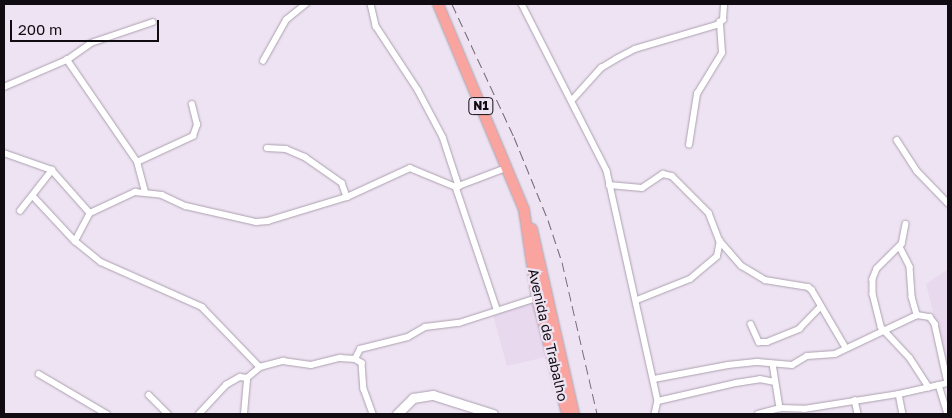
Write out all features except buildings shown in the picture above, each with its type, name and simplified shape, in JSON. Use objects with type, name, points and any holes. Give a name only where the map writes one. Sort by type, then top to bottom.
[{"type":"highway","name":"Avenida de Trabalho","points":[[438,4],[524,210],[540,259],[574,414]]},
{"type":"highway","name":"Avenida de Trabalho","points":[[524,210],[536,298],[567,414]]},
{"type":"street","points":[[263,61],[286,20],[306,4]]},
{"type":"street","points":[[372,4],[376,26],[418,90],[443,137],[497,309]]},
{"type":"street","points":[[522,4],[573,99],[607,171],[654,379],[658,401],[655,414]]},
{"type":"street","points":[[689,145],[697,94],[722,53],[720,22],[724,4]]},
{"type":"street","points":[[4,86],[67,60],[91,44],[153,22]]},
{"type":"street","points":[[573,99],[601,68],[622,55],[720,22]]},
{"type":"street","points":[[67,60],[137,162],[145,192]]},
{"type":"street","points":[[137,162],[193,136],[197,125],[192,104]]},
{"type":"street","points":[[897,140],[917,171],[948,203]]},
{"type":"street","points":[[267,148],[286,149],[305,157],[342,183],[347,197]]},
{"type":"street","points":[[4,153],[52,170],[90,213]]},
{"type":"street","points":[[75,241],[90,213],[135,192],[145,192],[186,206],[256,222],[281,218],[347,197],[410,168],[458,187],[506,168]]},
{"type":"street","points":[[20,211],[52,170]]},
{"type":"street","points":[[609,185],[642,188],[661,174],[672,176],[709,213],[720,242],[742,266],[760,277],[808,287],[846,348]]},
{"type":"street","points":[[33,196],[75,241],[101,262],[122,273],[202,307],[260,366]]},
{"type":"street","points":[[906,224],[900,247],[877,269],[873,279],[881,327],[910,358],[928,387]]},
{"type":"street","points":[[637,300],[690,279],[717,256],[720,242]]},
{"type":"street","points":[[900,247],[910,267],[912,296],[917,315]]},
{"type":"street","points":[[355,359],[360,349],[408,337],[426,327],[459,323],[497,309],[536,298]]},
{"type":"street","points":[[751,324],[759,342],[767,342],[799,329],[820,307]]},
{"type":"street","points":[[654,379],[728,364],[792,365],[807,356],[831,355],[917,315],[932,319],[948,383],[899,394],[793,412],[780,408],[758,414]]},
{"type":"street","points":[[244,414],[247,378],[260,366],[283,361],[311,366],[340,358],[355,359],[362,364],[364,389],[373,414]]},
{"type":"street","points":[[773,364],[780,408]]},
{"type":"street","points":[[39,374],[107,414]]},
{"type":"street","points":[[199,414],[226,385],[240,377],[247,378]]},
{"type":"street","points":[[658,401],[760,379],[775,382]]},
{"type":"street","points":[[939,385],[948,414]]},
{"type":"street","points":[[899,394],[903,414]]},
{"type":"street","points":[[149,395],[168,414]]},
{"type":"street","points":[[397,414],[413,398],[428,395],[493,414]]},
{"type":"street","points":[[855,400],[858,414]]},
{"type":"shaded area","points":[[948,269],[948,373],[926,284]]},
{"type":"shaded area","points":[[536,301],[550,356],[507,366],[493,315]]},
{"type":"railway","points":[[452,4],[514,137],[548,220],[562,262],[597,414]]}]
